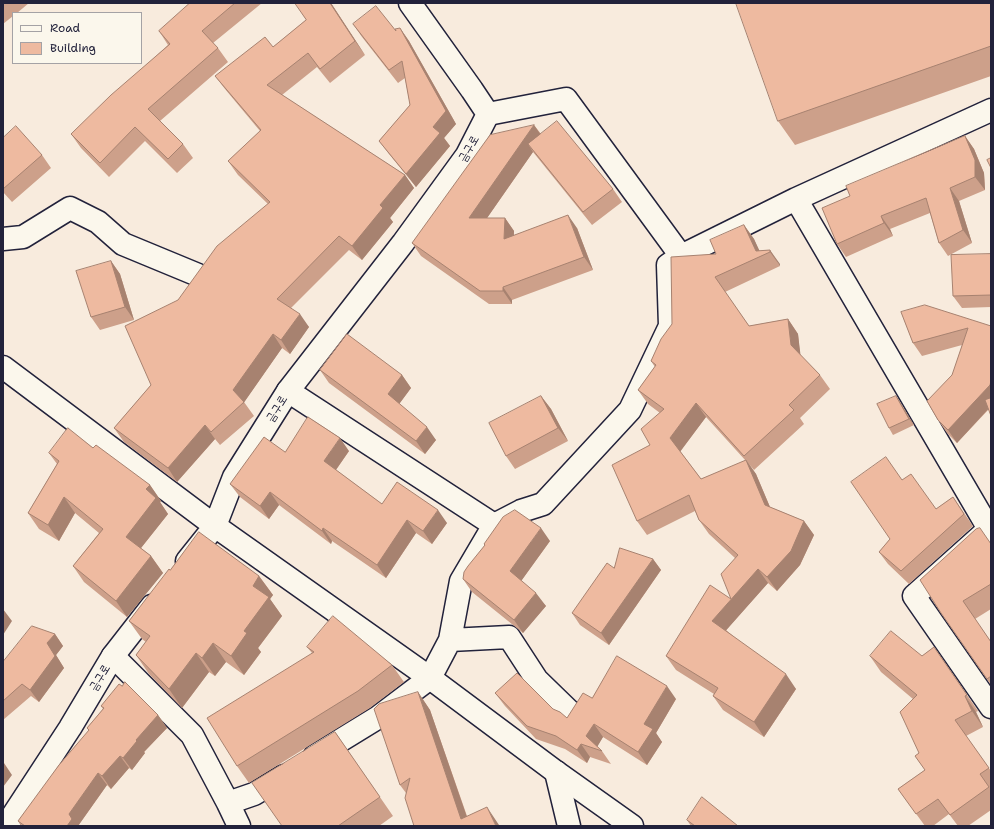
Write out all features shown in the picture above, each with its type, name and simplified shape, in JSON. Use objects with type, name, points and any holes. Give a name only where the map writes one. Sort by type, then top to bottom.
[{"type":"street","points":[[410,3],[488,114],[566,99],[681,256]]},
{"type":"street","points":[[228,803],[254,794],[377,718],[430,678],[450,640],[461,582],[494,525],[521,511],[543,504],[630,410],[670,326],[668,264],[681,256],[796,199],[991,110]]},
{"type":"street","name":"금구로","points":[[6,826],[70,728],[113,656],[215,526],[234,477],[288,391],[403,243],[467,154],[488,114]]},
{"type":"street","points":[[796,199],[990,529],[914,596],[991,707]]},
{"type":"street","points":[[3,239],[23,237],[70,208],[98,222],[123,244],[198,275]]},
{"type":"street","points":[[3,367],[215,526],[430,678],[556,772],[632,826]]},
{"type":"street","points":[[288,391],[494,525]]},
{"type":"street","points":[[450,640],[509,637],[537,680],[571,713]]},
{"type":"street","points":[[113,656],[192,735],[239,826]]},
{"type":"street","points":[[556,772],[569,826]]},
{"type":"building","points":[[190,3],[235,3],[202,31],[218,48],[148,109],[183,144],[168,159],[135,127],[100,163],[71,134],[111,95],[170,44],[159,31]]},
{"type":"building","points":[[295,3],[330,3],[355,41],[320,69],[308,53],[267,85],[405,175],[380,205],[383,208],[352,246],[339,236],[277,299],[300,314],[281,340],[273,334],[233,390],[244,402],[211,432],[205,425],[168,468],[114,428],[151,385],[125,326],[178,300],[217,246],[270,202],[228,161],[261,130],[215,76],[265,37],[273,47],[306,20]]},
{"type":"building","points":[[736,3],[991,3],[991,46],[778,121]]},
{"type":"building","points":[[376,6],[396,31],[395,29],[400,28],[446,111],[433,127],[440,133],[406,174],[379,141],[410,105],[402,61],[389,70],[353,24]]},
{"type":"building","points":[[557,121],[613,189],[583,212],[528,144]]},
{"type":"building","points":[[534,125],[469,218],[505,218],[504,239],[568,215],[584,257],[503,287],[503,291],[480,291],[412,243],[490,135]]},
{"type":"building","points":[[16,126],[42,155],[3,189],[3,138]]},
{"type":"building","points":[[965,136],[975,160],[975,177],[950,188],[963,230],[939,243],[926,198],[881,216],[884,223],[837,244],[822,208],[850,196],[846,186]]},
{"type":"building","points":[[991,158],[991,168],[987,160]]},
{"type":"building","points":[[744,225],[756,251],[770,250],[770,252],[715,277],[749,326],[788,319],[791,345],[820,375],[789,405],[794,410],[744,456],[696,403],[670,438],[701,479],[746,460],[765,505],[804,521],[791,551],[767,577],[758,569],[712,621],[786,674],[754,722],[713,696],[718,688],[666,656],[710,585],[731,599],[721,574],[738,555],[699,520],[689,495],[637,521],[612,465],[650,445],[641,429],[664,409],[638,390],[656,365],[651,361],[661,339],[672,324],[671,257],[716,254],[710,240]]},
{"type":"building","points":[[991,254],[991,295],[953,296],[951,255]]},
{"type":"building","points":[[111,261],[125,307],[91,317],[76,271]]},
{"type":"building","points":[[925,305],[991,326],[990,385],[948,430],[938,420],[927,401],[952,375],[968,328],[913,343],[901,312]]},
{"type":"building","points":[[347,334],[402,375],[388,394],[427,427],[416,441],[320,370]]},
{"type":"building","points":[[541,396],[558,428],[506,456],[489,423]]},
{"type":"building","points":[[896,396],[909,419],[889,428],[877,404]]},
{"type":"building","points":[[991,398],[991,416],[985,400]]},
{"type":"building","points":[[308,417],[340,438],[324,461],[382,504],[397,482],[438,510],[423,531],[407,520],[377,565],[323,528],[322,531],[270,492],[260,506],[230,484],[264,437],[285,452]]},
{"type":"building","points":[[68,428],[93,448],[96,445],[150,485],[146,489],[156,498],[126,537],[151,556],[116,601],[73,566],[103,529],[64,497],[48,525],[28,513],[59,461],[49,453]]},
{"type":"building","points":[[886,457],[902,480],[911,474],[936,509],[953,497],[964,514],[901,571],[879,552],[890,539],[851,482]]},
{"type":"building","points":[[515,510],[541,528],[510,571],[536,593],[514,620],[463,579],[464,572],[485,545],[484,544],[503,517]]},
{"type":"building","points":[[980,528],[991,544],[991,584],[963,601],[991,642],[991,676],[987,679],[920,580],[976,529]]},
{"type":"building","points":[[199,532],[259,576],[253,586],[269,597],[244,631],[247,633],[231,656],[213,643],[202,658],[196,653],[169,689],[136,655],[150,636],[129,621]]},
{"type":"building","points":[[620,548],[653,559],[601,633],[572,613],[607,563],[614,568]]},
{"type":"building","points":[[333,616],[392,665],[358,691],[237,766],[207,718],[314,652],[307,647]]},
{"type":"building","points":[[32,626],[55,634],[47,643],[55,656],[30,690],[22,684],[3,701],[3,662]]},
{"type":"building","points":[[891,631],[922,656],[934,647],[967,695],[965,696],[972,711],[955,720],[989,768],[980,774],[989,787],[950,815],[938,799],[916,814],[898,789],[925,770],[915,756],[919,753],[900,712],[917,695],[870,656]]},
{"type":"building","points":[[617,656],[667,686],[644,724],[653,729],[638,752],[594,724],[586,736],[602,751],[581,744],[577,750],[556,736],[527,726],[495,693],[517,673],[553,709],[560,712],[567,718],[583,693],[592,698]]},
{"type":"building","points":[[125,682],[158,715],[136,740],[137,741],[123,758],[120,756],[102,776],[98,773],[69,814],[72,819],[67,826],[25,826],[18,821],[59,765],[89,730],[87,728],[104,708],[101,706],[119,684],[122,686]]},
{"type":"building","points":[[418,692],[461,819],[487,807],[496,826],[414,826],[405,798],[410,778],[400,785],[374,709],[379,704]]},
{"type":"building","points":[[335,732],[380,797],[338,826],[282,826],[252,783]]},
{"type":"building","points":[[702,797],[738,826],[695,826],[687,820]]}]
